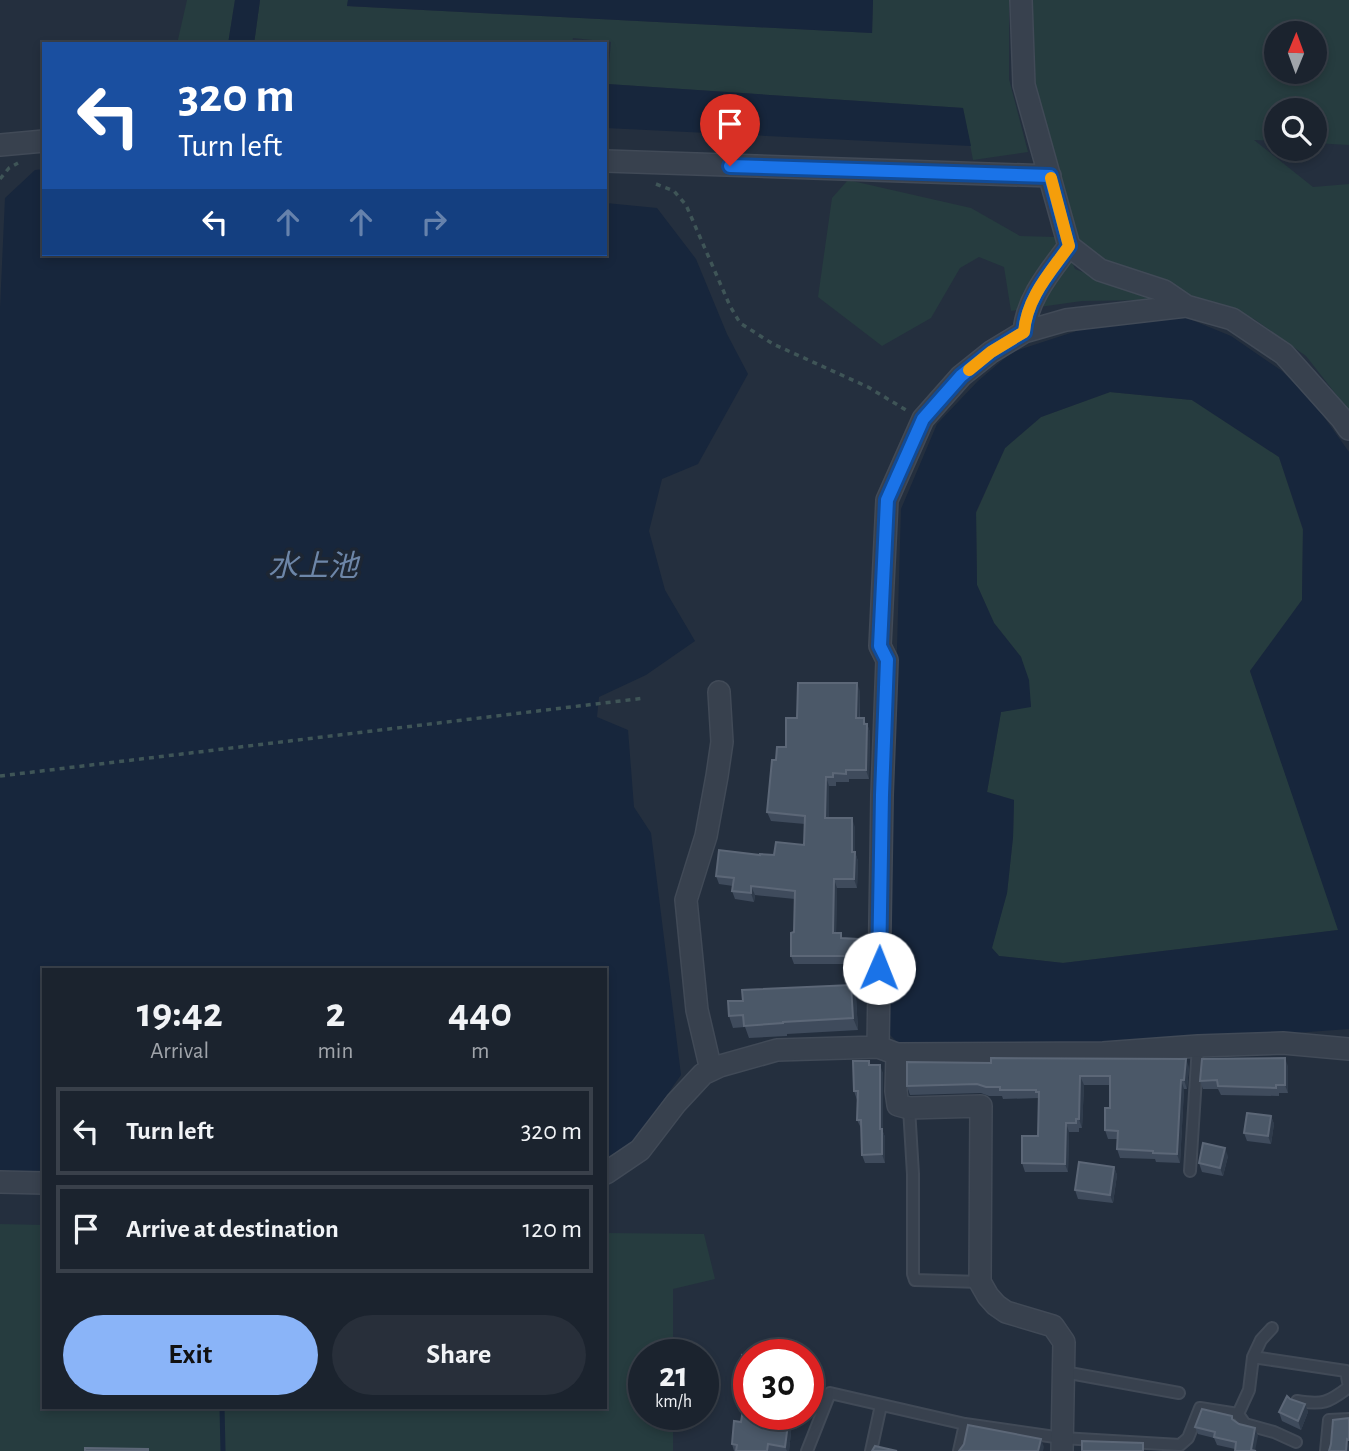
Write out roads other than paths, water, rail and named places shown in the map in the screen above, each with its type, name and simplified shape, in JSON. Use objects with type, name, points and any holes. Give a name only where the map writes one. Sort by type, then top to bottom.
[{"type":"street","points":[[1021,0],[1024,85],[1069,246],[1100,270],[1164,291],[1186,306],[1232,319],[1284,354],[1349,429]]},
{"type":"street","points":[[0,145],[42,141]]},
{"type":"street","points":[[607,161],[1050,176]]},
{"type":"street","points":[[1024,332],[1030,304],[1069,246]]},
{"type":"street","points":[[1062,1445],[1064,1342],[1053,1326],[1006,1312],[996,1305],[980,1282],[981,1106],[909,1108],[898,1105],[887,1051],[882,795],[887,660],[880,646],[887,500],[923,419],[961,376],[991,352],[1024,332],[1066,320],[1186,306]]},
{"type":"street","points":[[711,1070],[697,1010],[686,901],[706,836],[717,776],[722,742],[719,692]]},
{"type":"street","points":[[607,1172],[640,1150],[676,1103],[703,1074],[720,1066],[777,1050],[1103,1053],[1283,1043],[1349,1049]]},
{"type":"street","points":[[0,1182],[42,1183]]},
{"type":"lane","points":[[1190,1171],[1198,1046]]},
{"type":"lane","points":[[909,1108],[915,1280],[980,1282]]},
{"type":"lane","points":[[1238,1415],[1249,1390],[1253,1357],[1261,1340],[1272,1328]]},
{"type":"lane","points":[[1253,1357],[1346,1371],[1349,1387],[1335,1398],[1316,1404],[1297,1401]]},
{"type":"lane","points":[[1064,1372],[1179,1393]]},
{"type":"lane","points":[[807,1451],[830,1393],[1062,1445],[1180,1445],[1188,1438],[1200,1408],[1238,1415],[1245,1424],[1274,1432],[1296,1442]]},
{"type":"lane","points":[[871,1451],[881,1405]]},
{"type":"lane","points":[[1326,1451],[1329,1420],[1349,1419]]},
{"type":"lane","points":[[959,1451],[965,1424]]},
{"type":"water","points":[[235,0],[260,0],[254,42],[228,42]]},
{"type":"water","points":[[348,0],[873,0],[872,33],[347,6]]},
{"type":"water","points":[[607,84],[963,108],[971,146],[607,128]]},
{"type":"water","name":"水上池","points":[[42,169],[42,256],[607,256],[607,203],[657,208],[696,259],[727,334],[748,374],[698,464],[662,479],[649,531],[665,590],[695,641],[646,675],[599,697],[597,717],[628,730],[634,807],[651,833],[681,1075],[634,1142],[607,1157],[607,968],[42,968],[42,1173],[0,1172],[0,309],[5,198],[35,170]]},
{"type":"water","points":[[1187,318],[1231,336],[1282,371],[1314,403],[1349,452],[1349,1029],[1200,1040],[904,1049],[886,1031],[901,509],[937,424],[978,381],[1012,352],[1095,325]],"holes":[[[1110,392],[1192,400],[1279,457],[1303,529],[1302,600],[1250,671],[1338,930],[1063,963],[999,956],[992,948],[1007,893],[1014,800],[987,792],[1001,712],[1031,707],[1029,680],[1021,657],[994,623],[977,585],[976,512],[1005,448],[1041,417]]]},
{"type":"waterway","points":[[222,1409],[223,1451]]}]
